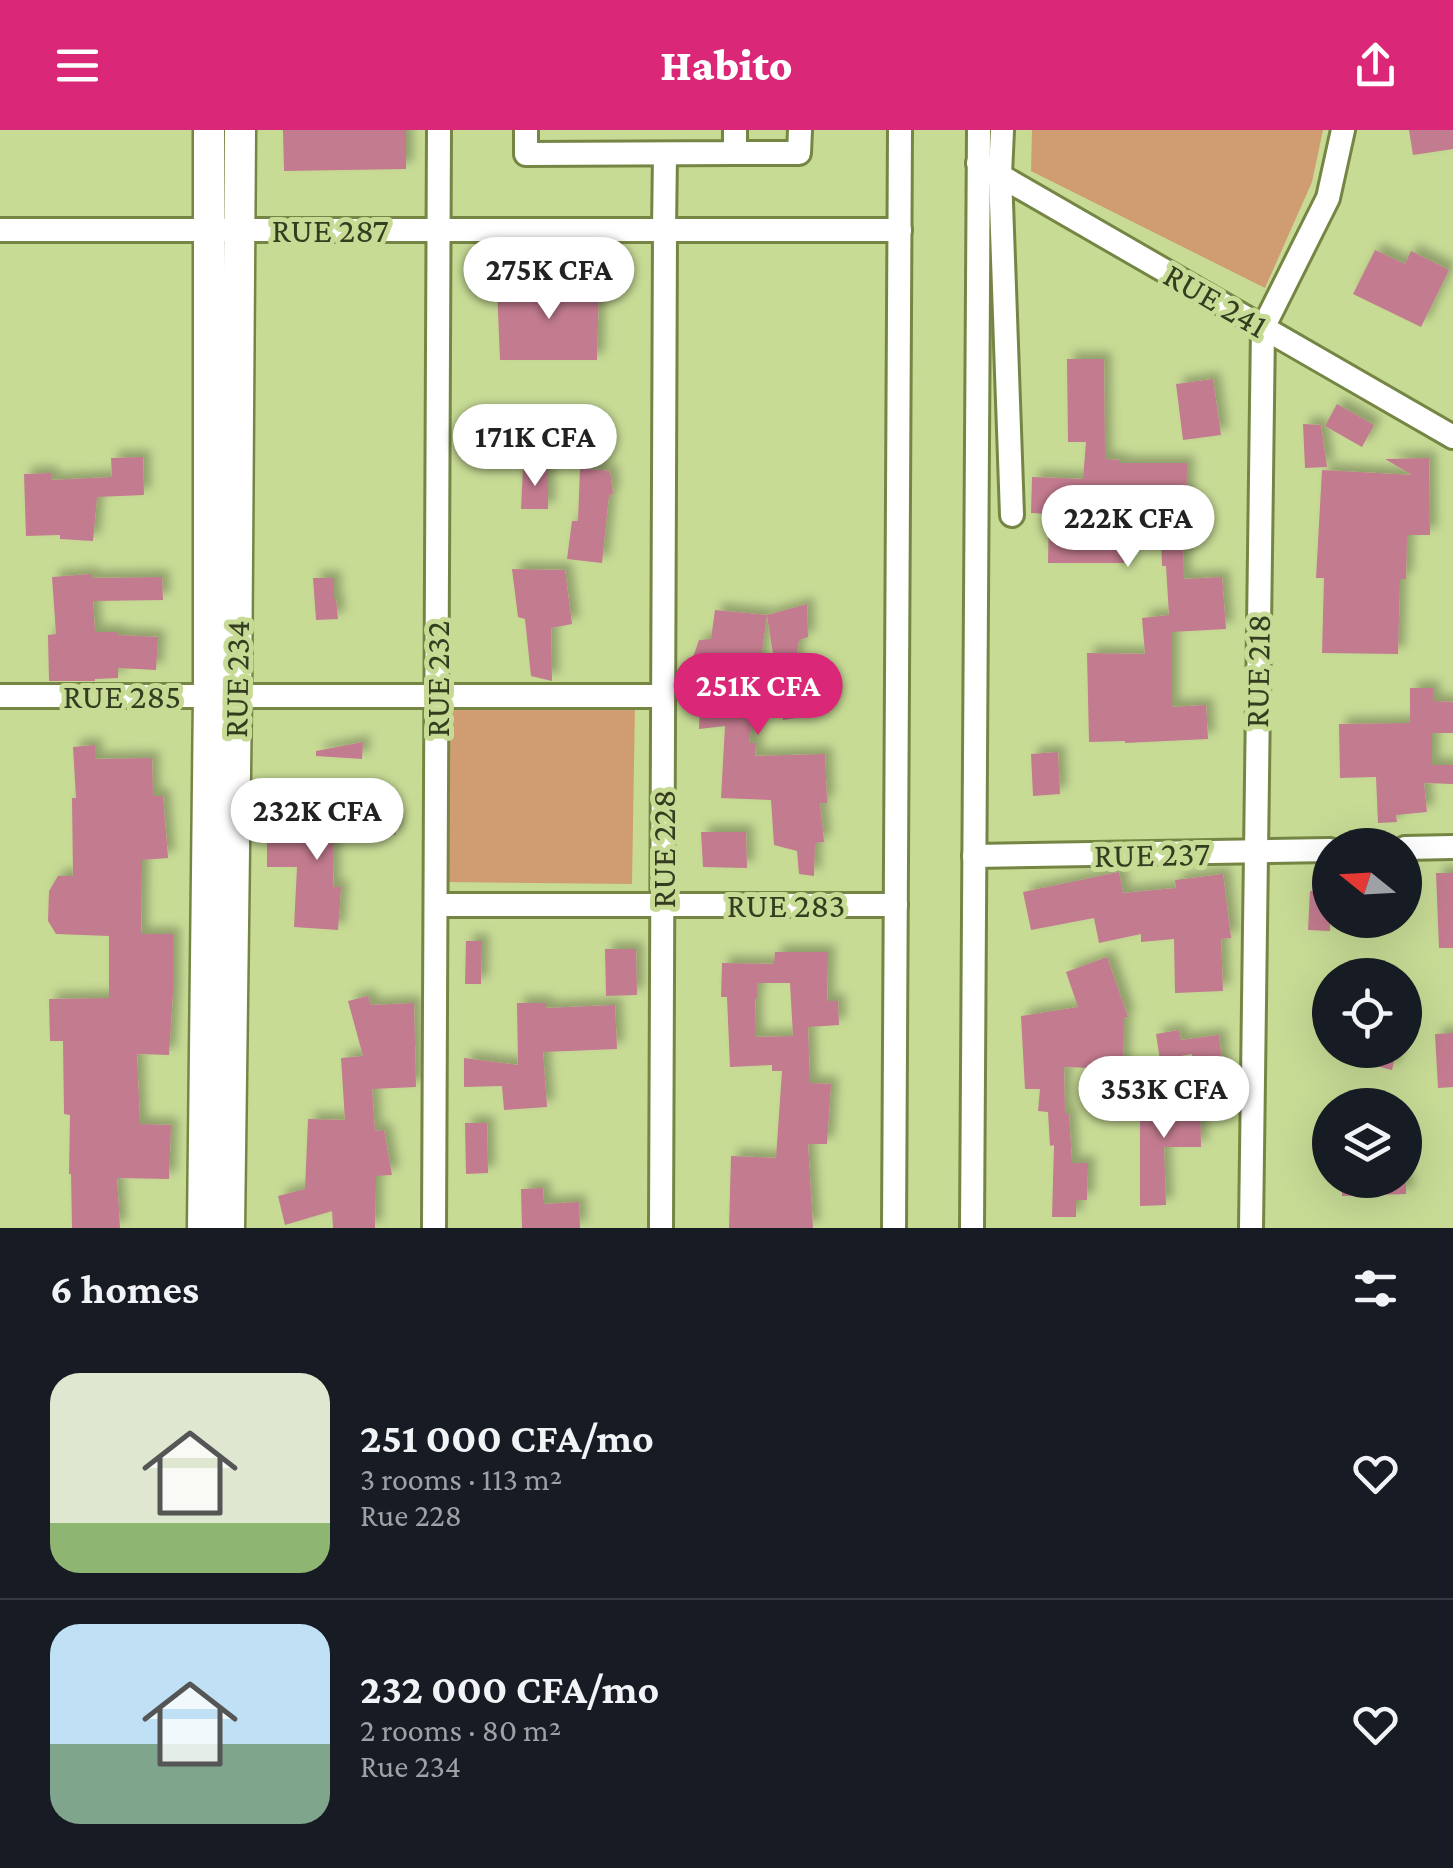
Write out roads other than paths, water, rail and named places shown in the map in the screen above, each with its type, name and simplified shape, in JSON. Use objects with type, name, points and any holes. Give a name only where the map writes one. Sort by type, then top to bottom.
[{"type":"main road","name":"RUE 234","points":[[209,130],[224,230],[222,696],[229,1228]]},
{"type":"main road","name":"RUE 234","points":[[224,230],[240,130]]},
{"type":"main road","name":"RUE 234","points":[[203,1228],[222,696]]},
{"type":"street","name":"RUE 232","points":[[434,1228],[439,130]]},
{"type":"street","points":[[526,130],[526,154],[665,154],[735,142],[800,152],[800,130]]},
{"type":"street","points":[[590,130],[590,154]]},
{"type":"street","points":[[894,1228],[900,130]]},
{"type":"street","points":[[979,130],[989,168],[1012,515]]},
{"type":"street","points":[[972,1228],[974,856],[989,168],[1002,130]]},
{"type":"street","name":"RUE 218","points":[[1250,1228],[1264,328],[1328,198],[1342,130]]},
{"type":"street","name":"RUE 228","points":[[661,1228],[665,154]]},
{"type":"street","name":"RUE 241","points":[[989,168],[1453,437]]},
{"type":"street","name":"RUE 287","points":[[0,230],[900,230]]},
{"type":"street","name":"RUE 285","points":[[0,696],[663,696]]},
{"type":"street","points":[[1422,848],[1453,847]]},
{"type":"street","name":"RUE 237","points":[[974,856],[1312,850]]},
{"type":"street","name":"RUE 283","points":[[436,904],[896,905]]}]
